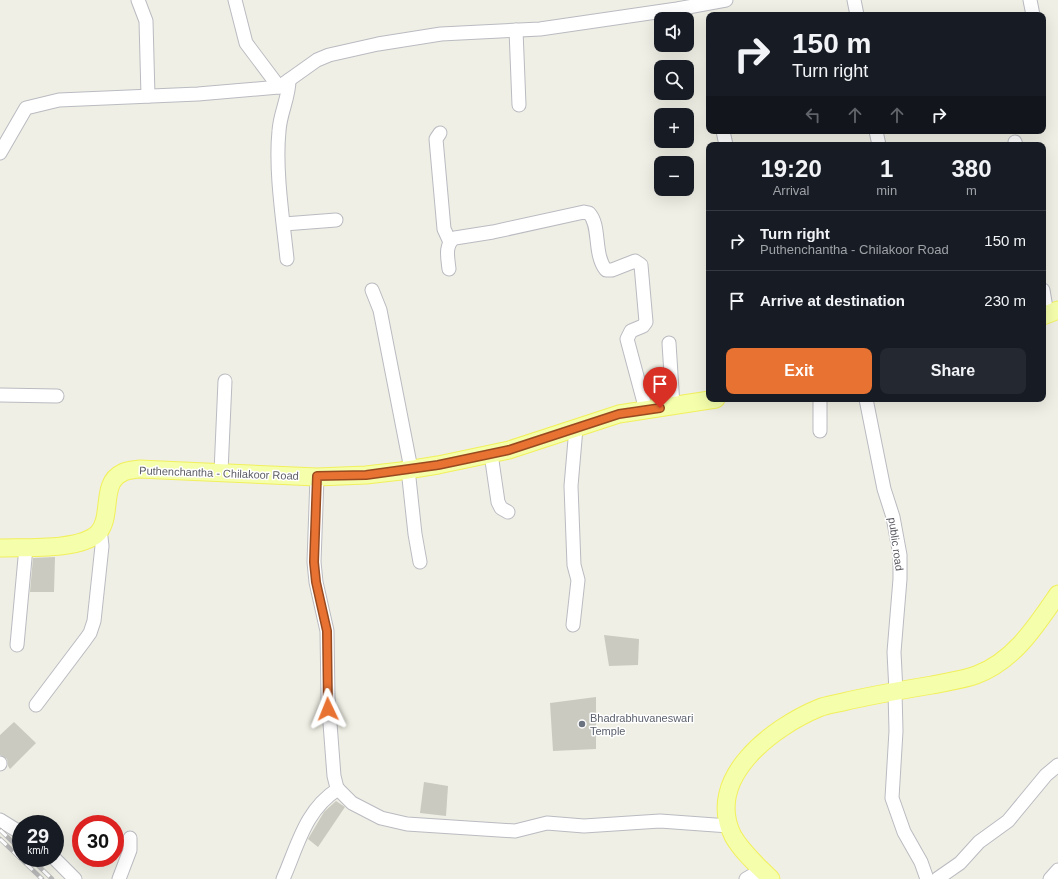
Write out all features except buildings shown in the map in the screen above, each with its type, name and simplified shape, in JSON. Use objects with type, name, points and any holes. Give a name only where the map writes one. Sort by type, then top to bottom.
[{"type":"main road","name":"Puthenchantha - Chilakoor Road","points":[[98,533],[105,519],[110,485],[114,478],[122,472],[139,469],[317,476],[366,475],[410,469],[491,454],[509,450],[619,414],[706,401]]},
{"type":"main road","points":[[0,548],[65,546],[98,533]]},
{"type":"main road","points":[[766,874],[740,846],[729,826],[728,802],[736,772],[752,751],[770,736],[820,708],[858,698],[957,680],[976,675],[992,667],[1008,657],[1023,642],[1058,594]]},
{"type":"street","points":[[138,0],[146,21],[148,96]]},
{"type":"street","points":[[235,0],[246,43],[284,83],[288,94],[280,121],[278,138],[287,259]]},
{"type":"street","points":[[854,0],[856,12]]},
{"type":"street","points":[[1030,0],[1032,12]]},
{"type":"street","points":[[0,153],[26,108],[59,100],[198,94],[284,83],[317,60],[329,55],[378,44],[440,34],[563,26],[717,4]]},
{"type":"street","points":[[516,30],[519,105]]},
{"type":"street","points":[[440,132],[436,139],[444,230],[450,242]]},
{"type":"street","points":[[449,269],[448,248],[450,242],[456,237],[493,232],[584,212],[590,214],[594,222],[600,258],[606,270],[612,270],[635,261],[641,265],[646,322],[643,326],[631,331],[627,339],[646,410]]},
{"type":"street","points":[[284,224],[336,220]]},
{"type":"street","points":[[372,290],[380,310],[410,469],[415,534],[420,562]]},
{"type":"street","points":[[1046,302],[1049,314]]},
{"type":"street","points":[[669,343],[673,406]]},
{"type":"street","points":[[221,472],[225,381]]},
{"type":"street","points":[[0,395],[57,396]]},
{"type":"street","points":[[820,402],[820,431]]},
{"type":"street","name":"public road","points":[[867,402],[884,489],[893,517],[900,555],[900,579],[894,652],[896,730],[892,798],[904,832],[921,862],[927,879]]},
{"type":"street","points":[[574,625],[578,580],[574,565],[571,486],[576,428]]},
{"type":"street","points":[[491,454],[498,502],[501,508],[508,512]]},
{"type":"street","points":[[317,476],[314,562],[316,582],[327,631],[330,734],[334,776],[338,789],[352,803],[366,811],[393,822],[515,831],[547,823],[584,826],[660,821],[729,826]]},
{"type":"street","points":[[36,705],[85,640],[94,621],[102,546],[101,537],[98,533]]},
{"type":"street","points":[[17,645],[26,547]]},
{"type":"street","points":[[938,879],[960,863],[979,842],[1008,821],[1042,780],[1058,765]]},
{"type":"street","points":[[283,879],[309,817],[326,797],[338,789]]},
{"type":"street","points":[[0,820],[12,827]]},
{"type":"street","points":[[119,879],[130,850],[130,838]]},
{"type":"street","points":[[63,867],[75,879]]},
{"type":"street","points":[[1050,879],[1058,870]]},
{"type":"street","points":[[746,879],[766,874]]},
{"type":"railway","points":[[0,830],[12,841]]},
{"type":"railway","points":[[0,839],[42,879]]},
{"type":"railway","points":[[39,867],[52,879]]},
{"type":"place","name":"Bhadrabhuvaneswari Temple","points":[[582,724]]},
{"type":"route","points":[[328,709],[327,631],[316,582],[313,551],[317,476],[366,475],[438,465],[509,450],[619,414],[660,408]]}]
